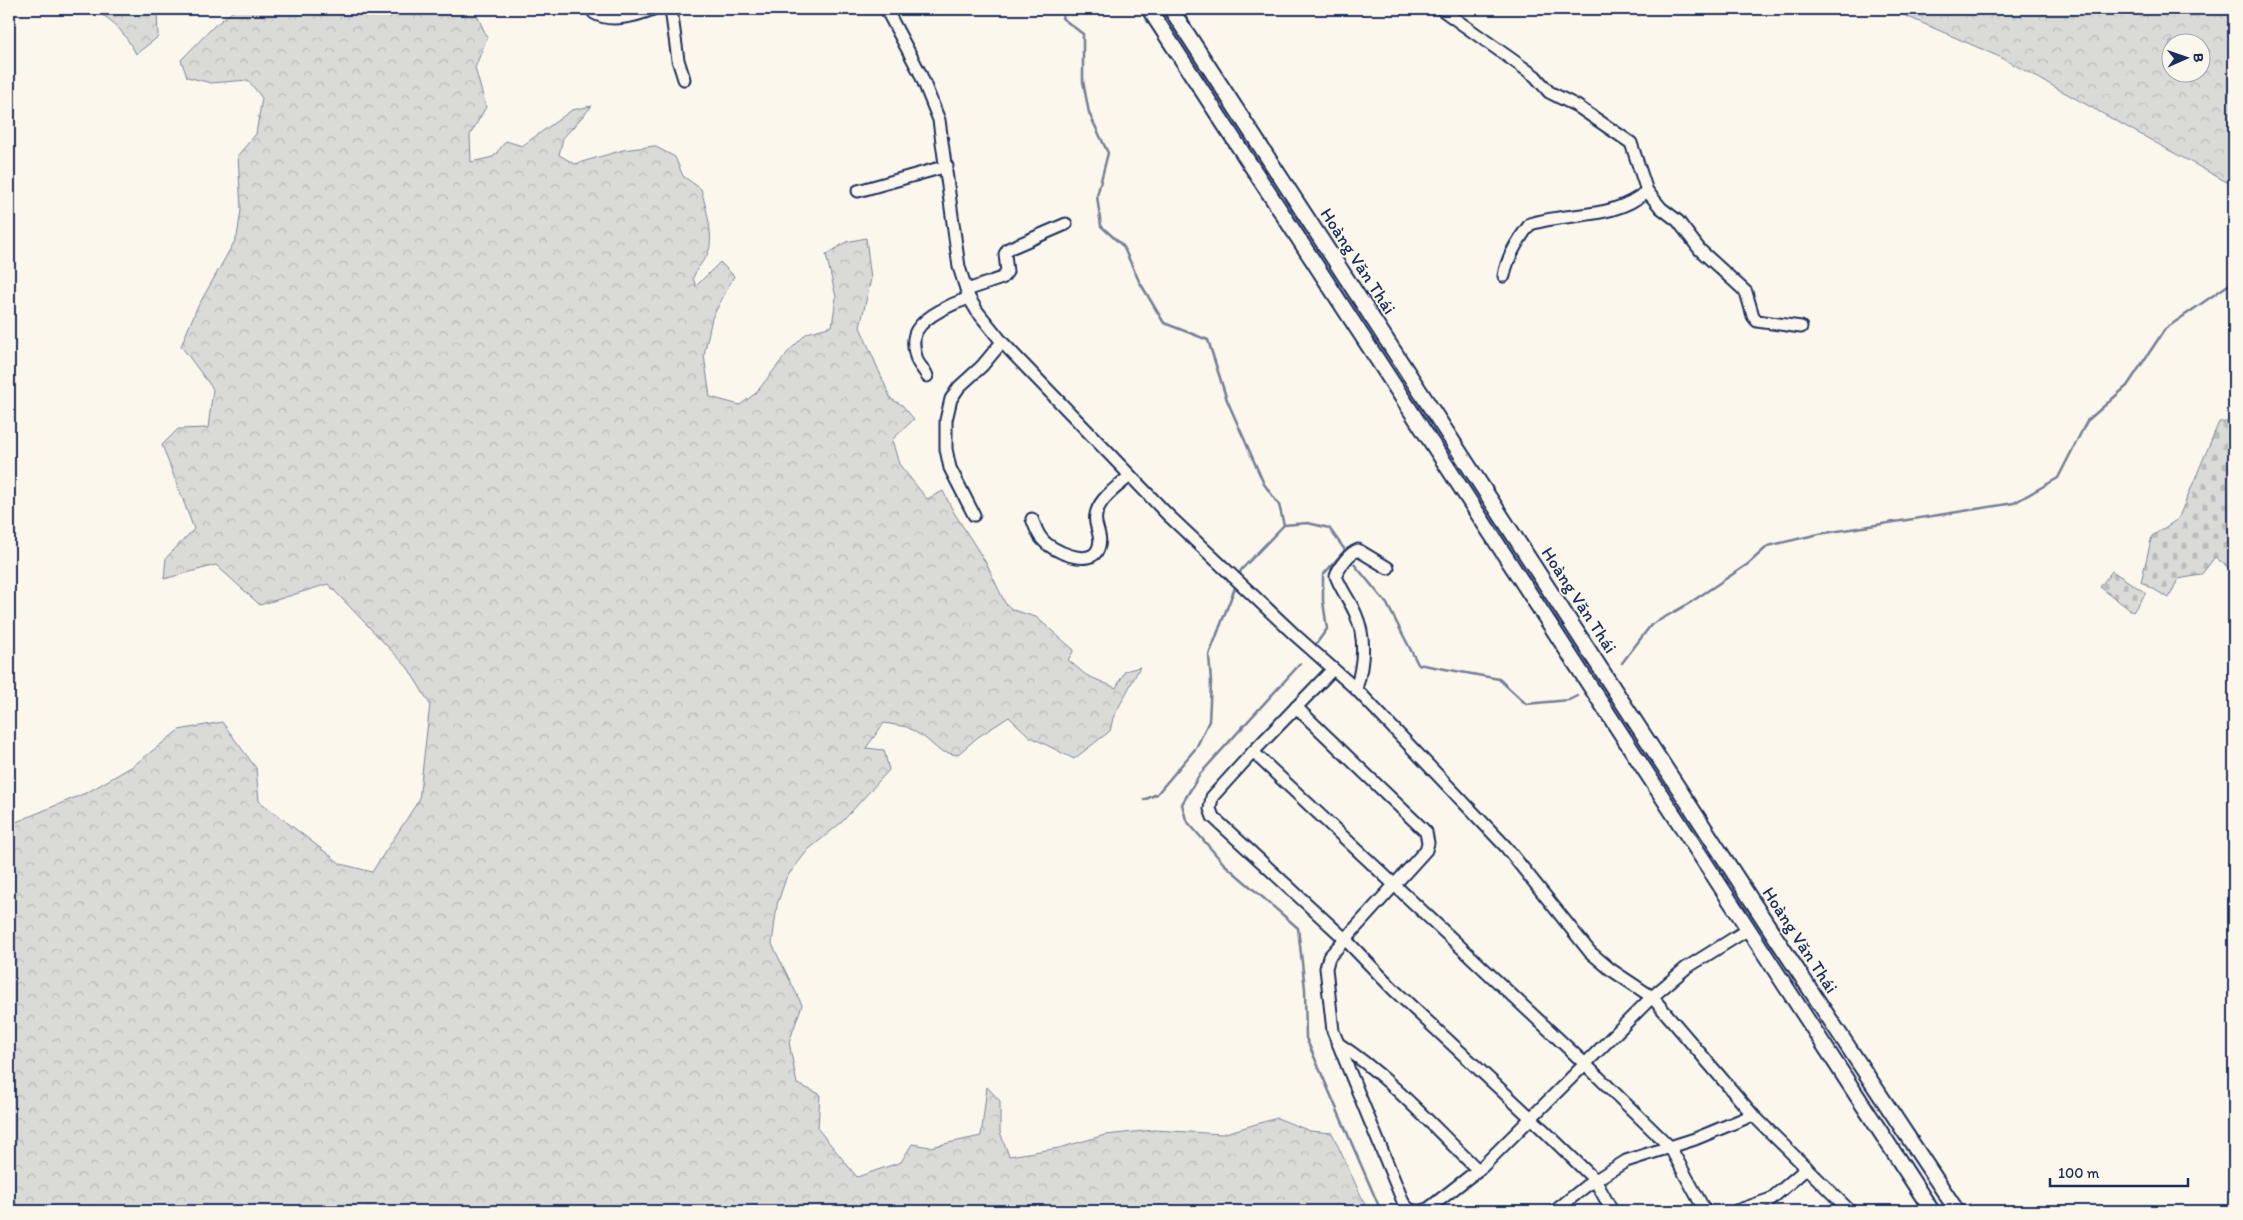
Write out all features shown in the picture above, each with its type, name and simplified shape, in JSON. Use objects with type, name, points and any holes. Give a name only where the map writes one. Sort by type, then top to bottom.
[{"type":"main road","name":"Hoàng Văn Thái","points":[[1149,9],[1400,391],[1747,930],[1932,1211]]},
{"type":"main road","name":"Hoàng Văn Thái","points":[[1171,9],[1764,919],[1957,1211]]},
{"type":"main road","points":[[1747,930],[1764,919]]},
{"type":"street","points":[[594,13],[600,17],[637,16],[653,9]]},
{"type":"street","points":[[671,9],[678,60],[684,80]]},
{"type":"street","points":[[886,9],[920,72],[939,120],[959,267],[968,294],[977,311],[1002,342],[1181,528],[1356,689],[1506,847],[1590,952],[1610,969],[1652,997],[1753,1115],[1850,1211]]},
{"type":"street","points":[[1441,9],[1535,76],[1549,92],[1577,106],[1631,143],[1648,191],[1661,208],[1678,221],[1700,250],[1746,292],[1757,321],[1801,327]]},
{"type":"street","points":[[858,191],[946,166]]},
{"type":"street","points":[[1504,276],[1506,266],[1515,246],[1530,224],[1608,211],[1635,201],[1648,191]]},
{"type":"street","points":[[927,376],[918,362],[914,348],[916,330],[924,322],[968,294],[1002,278],[1007,272],[1005,254],[1008,249],[1066,224]]},
{"type":"street","points":[[974,514],[950,468],[946,449],[946,420],[951,399],[959,387],[971,377],[1002,342]]},
{"type":"street","points":[[1032,518],[1042,540],[1069,555],[1079,558],[1090,558],[1098,551],[1101,538],[1096,521],[1101,502],[1130,476]]},
{"type":"street","points":[[1356,689],[1362,655],[1361,627],[1336,576],[1352,552],[1358,550],[1388,568]]},
{"type":"street","points":[[1333,669],[1212,797],[1210,810],[1213,817],[1345,939],[1394,990],[1530,1116],[1595,1180],[1612,1211]]},
{"type":"street","points":[[1296,707],[1426,832],[1428,843],[1426,850],[1329,957],[1326,968],[1333,1031],[1404,1204],[1410,1210],[1428,1209],[1478,1170],[1530,1116],[1652,997],[1686,968],[1747,930]]},
{"type":"street","points":[[1253,752],[1584,1063],[1670,1147],[1704,1211]]},
{"type":"street","points":[[1339,1044],[1357,1056],[1388,1082],[1478,1170]]},
{"type":"street","points":[[1555,1211],[1595,1180],[1626,1161],[1695,1139],[1753,1115]]},
{"type":"street","points":[[1736,1211],[1771,1199],[1807,1168]]},
{"type":"green space","points":[[89,9],[157,9],[158,37],[136,54],[111,21]]},
{"type":"green space","points":[[236,9],[474,9],[487,37],[475,68],[486,107],[470,135],[471,162],[493,157],[506,141],[522,146],[572,110],[592,106],[563,138],[559,155],[575,164],[623,150],[654,146],[675,157],[683,176],[701,189],[709,222],[709,249],[693,278],[696,286],[720,262],[734,276],[712,318],[704,355],[710,397],[740,405],[756,393],[788,352],[807,333],[832,326],[836,297],[826,255],[846,242],[866,238],[871,279],[860,327],[891,399],[902,405],[914,419],[892,440],[899,464],[927,499],[943,491],[953,511],[986,563],[1005,603],[1013,610],[1036,617],[1074,650],[1068,660],[1086,675],[1116,688],[1125,671],[1140,667],[1113,718],[1110,731],[1074,759],[1029,736],[1009,717],[978,737],[957,755],[940,751],[925,738],[907,727],[884,723],[866,748],[884,750],[889,770],[842,822],[808,850],[786,878],[777,905],[772,944],[802,1005],[789,1042],[797,1084],[820,1094],[818,1129],[857,1177],[901,1162],[912,1144],[930,1147],[981,1136],[987,1087],[1000,1101],[1000,1132],[1009,1156],[1059,1148],[1105,1135],[1154,1130],[1222,1134],[1277,1118],[1310,1131],[1332,1133],[1368,1211],[9,1211],[9,825],[88,792],[133,766],[179,730],[222,722],[256,768],[259,801],[341,864],[372,872],[419,800],[430,704],[408,668],[328,584],[260,605],[216,565],[164,579],[166,558],[194,529],[162,445],[178,429],[208,428],[213,389],[181,346],[196,310],[237,237],[241,210],[238,155],[256,134],[262,98],[248,80],[211,83],[187,77],[181,60],[214,26]]},
{"type":"green space","points":[[1890,9],[2234,9],[2234,186],[2002,58]]},
{"type":"green space","points":[[2219,422],[2234,422],[2234,572],[2215,557],[2201,575],[2178,579],[2169,598],[2141,582],[2152,536],[2178,519]]},
{"type":"green space","points":[[2112,571],[2146,593],[2133,612],[2100,587]]},
{"type":"waterway","points":[[1066,9],[1062,18],[1083,34],[1083,81],[1089,113],[1108,153],[1097,196],[1101,226],[1123,246],[1139,281],[1164,323],[1208,340],[1227,400],[1264,484],[1279,505],[1284,525]]},
{"type":"waterway","points":[[1622,663],[1651,625],[1688,604],[1748,564],[1768,546],[1819,534],[2014,503],[2058,478],[2087,421],[2127,386],[2165,329],[2231,283],[2234,278]]},
{"type":"waterway","points":[[1239,577],[1241,570],[1284,525],[1308,523],[1329,528],[1345,550],[1323,575],[1323,601],[1327,629],[1316,644]]},
{"type":"waterway","points":[[1354,564],[1387,604],[1418,664],[1499,679],[1526,704],[1569,700],[1577,696]]},
{"type":"waterway","points":[[1144,800],[1157,794],[1196,748],[1209,721],[1211,682],[1209,655],[1236,585]]},
{"type":"waterway","points":[[1300,664],[1200,774],[1182,804],[1186,820],[1224,864],[1298,928],[1305,989],[1306,1038],[1381,1211]]}]
